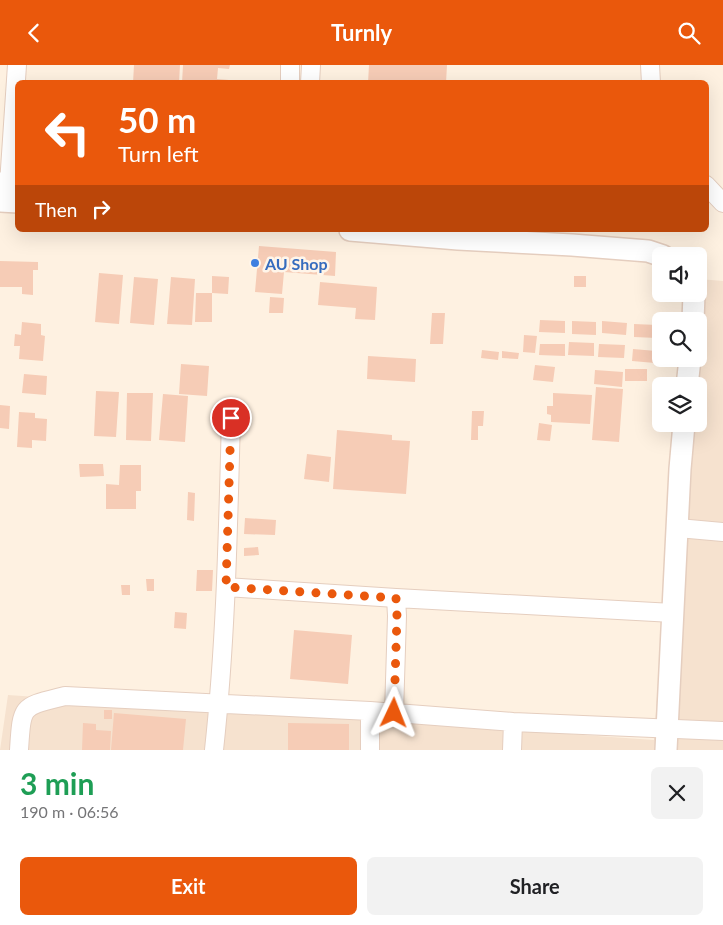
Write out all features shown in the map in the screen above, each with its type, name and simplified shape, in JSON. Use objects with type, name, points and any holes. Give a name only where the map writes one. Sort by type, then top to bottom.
[{"type":"street","points":[[16,80],[17,65]]},
{"type":"street","points":[[290,65],[290,80]]},
{"type":"street","points":[[310,80],[311,65]]},
{"type":"street","points":[[650,65],[651,80]]},
{"type":"street","points":[[9,191],[15,96]]},
{"type":"street","points":[[709,188],[723,203]]},
{"type":"street","points":[[374,232],[652,252]]},
{"type":"street","points":[[214,750],[219,703],[226,587],[231,418]]},
{"type":"street","points":[[666,750],[683,432]]},
{"type":"street","points":[[678,528],[723,532]]},
{"type":"street","points":[[226,587],[673,613]]},
{"type":"street","points":[[394,713],[396,598]]},
{"type":"street","points":[[19,750],[21,720],[26,709],[35,703],[65,696],[370,711],[513,722],[723,731]]},
{"type":"street","points":[[370,711],[370,750]]},
{"type":"street","points":[[512,750],[513,722]]},
{"type":"shaded area","points":[[707,280],[723,281],[723,750],[0,750],[8,695],[654,740],[675,432],[707,432],[707,377],[686,377],[693,367],[707,367],[707,312],[699,312],[699,302],[707,302]]},
{"type":"building","points":[[134,65],[180,65],[179,80],[133,80]]},
{"type":"building","points":[[183,65],[230,65],[229,69],[218,68],[217,79],[229,80],[182,80]]},
{"type":"building","points":[[369,65],[447,65],[446,80],[368,80]]},
{"type":"building","points":[[259,246],[336,252],[335,276],[284,272],[282,294],[255,292]]},
{"type":"building","points":[[0,261],[38,262],[38,270],[33,270],[33,295],[22,294],[22,287],[0,287]]},
{"type":"building","points":[[99,273],[123,275],[119,324],[95,322]]},
{"type":"building","points":[[212,276],[229,277],[228,294],[212,293]]},
{"type":"building","points":[[574,276],[586,276],[586,287],[574,287]]},
{"type":"building","points":[[134,277],[158,279],[154,325],[130,323]]},
{"type":"building","points":[[171,277],[195,279],[192,325],[167,324]]},
{"type":"building","points":[[320,282],[377,287],[375,320],[355,319],[356,308],[318,305]]},
{"type":"building","points":[[196,293],[212,293],[212,322],[195,322]]},
{"type":"building","points":[[270,297],[284,298],[283,313],[269,313]]},
{"type":"building","points":[[432,313],[445,313],[443,344],[430,344]]},
{"type":"building","points":[[540,320],[565,321],[565,333],[539,332]]},
{"type":"building","points":[[572,321],[596,322],[596,335],[572,334]]},
{"type":"building","points":[[602,321],[627,323],[626,335],[602,333]]},
{"type":"building","points":[[22,322],[41,324],[41,335],[45,336],[43,361],[19,359],[20,346],[14,346],[15,334],[21,335]]},
{"type":"building","points":[[634,324],[652,325],[652,338],[634,337]]},
{"type":"building","points":[[524,335],[537,336],[535,353],[523,352]]},
{"type":"building","points":[[569,342],[594,343],[594,356],[568,355]]},
{"type":"building","points":[[540,344],[565,344],[565,356],[539,355]]},
{"type":"building","points":[[599,344],[625,345],[624,358],[598,357]]},
{"type":"building","points":[[633,349],[652,351],[652,363],[632,361]]},
{"type":"building","points":[[482,350],[499,352],[498,360],[481,358]]},
{"type":"building","points":[[502,351],[519,353],[518,359],[502,358]]},
{"type":"building","points":[[368,356],[416,359],[415,382],[367,379]]},
{"type":"building","points":[[181,364],[209,366],[207,396],[179,394]]},
{"type":"building","points":[[535,365],[555,367],[553,382],[533,380]]},
{"type":"building","points":[[625,369],[647,369],[647,381],[625,381]]},
{"type":"building","points":[[595,370],[623,372],[622,387],[594,384]]},
{"type":"building","points":[[24,374],[47,376],[46,395],[22,393]]},
{"type":"building","points":[[596,387],[623,389],[619,442],[592,440]]},
{"type":"building","points":[[96,391],[119,392],[116,437],[94,436]]},
{"type":"building","points":[[127,393],[153,393],[151,441],[126,440]]},
{"type":"building","points":[[553,393],[592,395],[590,424],[551,422],[551,415],[547,414],[547,406],[553,406]]},
{"type":"building","points":[[163,394],[188,396],[185,442],[159,440]]},
{"type":"building","points":[[0,405],[10,406],[9,429],[0,428]]},
{"type":"building","points":[[472,411],[484,411],[483,426],[478,426],[478,440],[471,440]]},
{"type":"building","points":[[19,412],[35,413],[35,418],[47,419],[46,441],[32,440],[32,448],[17,447]]},
{"type":"building","points":[[539,423],[552,425],[550,441],[537,440]]},
{"type":"building","points":[[337,430],[392,435],[392,440],[410,441],[406,494],[333,489]]},
{"type":"building","points":[[307,454],[331,457],[329,482],[304,479]]},
{"type":"building","points":[[79,464],[103,464],[104,476],[80,477]]},
{"type":"building","points":[[120,465],[141,465],[141,491],[136,491],[136,509],[106,509],[106,484],[119,485]]},
{"type":"building","points":[[188,492],[195,493],[194,521],[187,520]]},
{"type":"building","points":[[245,518],[276,520],[275,535],[244,534]]},
{"type":"building","points":[[258,547],[259,555],[244,556],[244,548]]},
{"type":"building","points":[[197,570],[213,570],[212,591],[196,591]]},
{"type":"building","points":[[146,579],[154,579],[154,591],[147,591]]},
{"type":"building","points":[[121,585],[130,585],[130,595],[122,595]]},
{"type":"building","points":[[175,612],[187,613],[186,629],[174,628]]},
{"type":"building","points":[[294,630],[352,635],[348,684],[290,679]]},
{"type":"building","points":[[104,710],[112,710],[112,719],[104,719]]},
{"type":"building","points":[[114,713],[186,719],[183,750],[111,750]]},
{"type":"building","points":[[83,723],[96,724],[96,730],[111,731],[110,750],[82,750]]},
{"type":"building","points":[[288,723],[349,724],[349,750],[288,750]]},
{"type":"place","name":"AU Shop","points":[[255,263]]},
{"type":"route","points":[[231,418],[226,587],[396,598],[394,713]]}]
